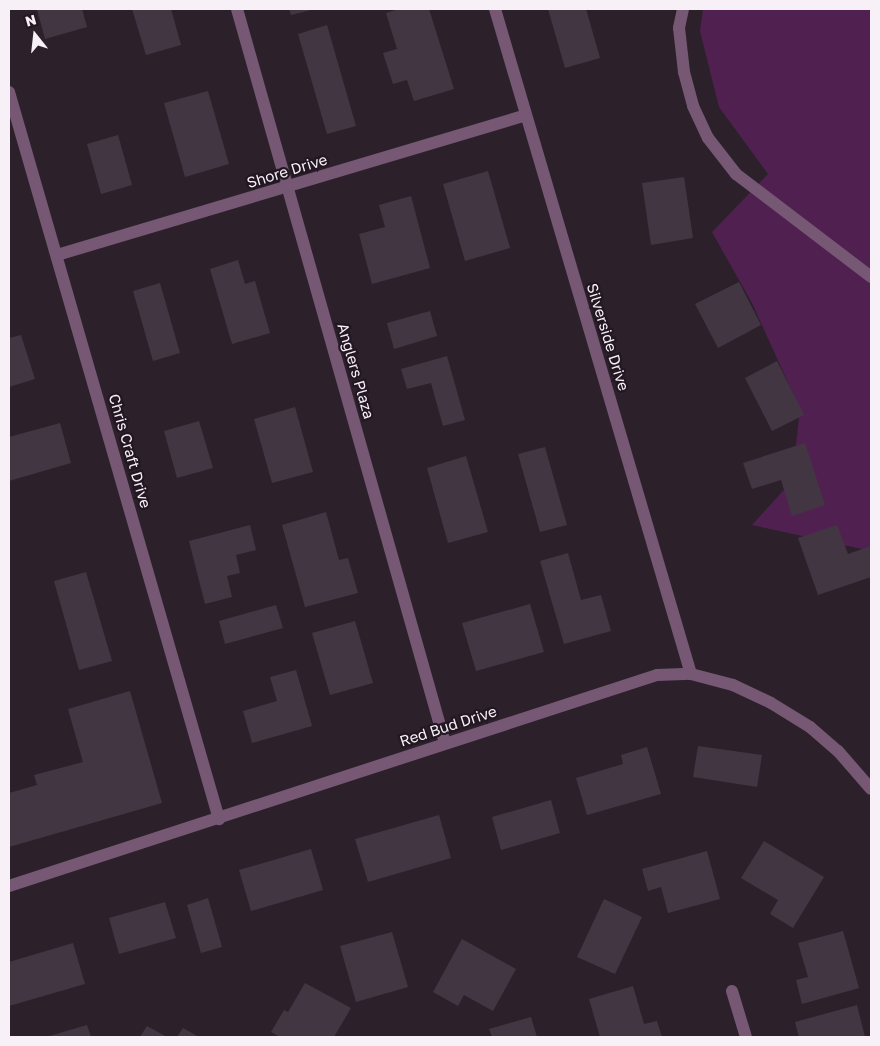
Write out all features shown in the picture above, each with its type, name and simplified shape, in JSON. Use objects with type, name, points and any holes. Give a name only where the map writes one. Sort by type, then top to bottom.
[{"type":"street","name":"Anglers Plaza","points":[[237,9],[445,743]]},
{"type":"street","name":"Silverside Drive","points":[[495,9],[691,674]]},
{"type":"street","points":[[683,9],[680,28],[684,72],[692,106],[708,138],[736,174],[871,276]]},
{"type":"street","name":"Chris Craft Drive","points":[[9,92],[219,820]]},
{"type":"street","name":"Shore Drive","points":[[57,255],[288,188],[526,115]]},
{"type":"street","name":"Red Bud Drive","points":[[9,886],[219,820],[445,743],[657,675],[691,674],[733,685],[810,727],[838,750],[871,789]]},
{"type":"street","points":[[732,991],[746,1037]]},
{"type":"shaded area","points":[[703,9],[871,9],[871,551],[752,525],[792,481],[800,409],[752,303],[712,232],[768,174],[719,107],[700,31]]},
{"type":"building","points":[[37,9],[82,9],[87,27],[45,39]]},
{"type":"building","points":[[132,9],[171,9],[181,45],[146,55]]},
{"type":"building","points":[[289,9],[315,9],[291,15]]},
{"type":"building","points":[[399,9],[429,9],[454,89],[414,101],[407,80],[393,84],[383,53],[397,49],[386,13]]},
{"type":"building","points":[[548,9],[586,9],[600,58],[565,68]]},
{"type":"building","points":[[327,25],[356,126],[327,134],[298,34]]},
{"type":"building","points":[[208,91],[229,164],[185,177],[164,103]]},
{"type":"building","points":[[118,135],[132,185],[101,194],[87,144]]},
{"type":"building","points":[[488,171],[510,248],[465,261],[443,184]]},
{"type":"building","points":[[684,177],[693,238],[651,245],[642,183]]},
{"type":"building","points":[[411,196],[430,268],[372,284],[359,234],[385,227],[379,205]]},
{"type":"building","points":[[238,260],[245,284],[255,281],[270,333],[232,344],[210,269]]},
{"type":"building","points":[[739,282],[761,325],[718,348],[695,304]]},
{"type":"building","points":[[160,283],[180,353],[153,361],[133,291]]},
{"type":"building","points":[[430,311],[437,336],[394,349],[387,323]]},
{"type":"building","points":[[21,335],[35,379],[9,387],[9,338]]},
{"type":"building","points":[[447,356],[465,420],[443,426],[431,383],[407,389],[401,369]]},
{"type":"building","points":[[777,361],[804,415],[772,431],[745,378]]},
{"type":"building","points":[[295,407],[313,472],[272,483],[254,419]]},
{"type":"building","points":[[199,421],[213,468],[177,478],[164,431]]},
{"type":"building","points":[[60,423],[71,463],[9,481],[9,437]]},
{"type":"building","points":[[805,443],[825,505],[792,516],[781,480],[752,489],[743,463]]},
{"type":"building","points":[[545,447],[567,525],[540,532],[518,454]]},
{"type":"building","points":[[466,456],[488,532],[448,543],[427,468]]},
{"type":"building","points":[[326,512],[339,560],[348,558],[358,593],[305,607],[282,525]]},
{"type":"building","points":[[250,525],[256,550],[236,555],[240,573],[227,576],[232,597],[205,604],[189,541]]},
{"type":"building","points":[[837,525],[848,554],[871,546],[871,577],[818,595],[798,538]]},
{"type":"building","points":[[568,553],[581,600],[601,595],[611,631],[564,644],[540,561]]},
{"type":"building","points":[[86,572],[112,661],[79,670],[54,581]]},
{"type":"building","points":[[530,604],[544,652],[476,671],[462,623]]},
{"type":"building","points":[[276,605],[283,628],[225,644],[219,621]]},
{"type":"building","points":[[355,621],[373,683],[330,695],[312,633]]},
{"type":"building","points":[[296,670],[312,726],[252,743],[243,711],[277,701],[270,677]]},
{"type":"building","points":[[130,691],[162,803],[9,847],[9,793],[37,785],[34,775],[83,762],[68,709]]},
{"type":"building","points":[[698,746],[762,755],[757,787],[693,777]]},
{"type":"building","points":[[647,747],[661,794],[587,815],[576,778],[623,764],[621,755]]},
{"type":"building","points":[[551,800],[560,833],[501,850],[492,817]]},
{"type":"building","points":[[439,815],[451,858],[368,882],[355,839]]},
{"type":"building","points":[[764,841],[824,877],[793,928],[770,914],[778,900],[741,878]]},
{"type":"building","points":[[311,849],[323,890],[251,911],[239,870]]},
{"type":"building","points":[[707,851],[720,899],[668,913],[661,887],[648,891],[642,869]]},
{"type":"building","points":[[208,898],[222,947],[201,953],[187,905]]},
{"type":"building","points":[[604,899],[642,917],[615,974],[577,957]]},
{"type":"building","points":[[165,902],[176,938],[119,954],[109,918]]},
{"type":"building","points":[[843,931],[859,988],[802,1004],[796,980],[808,977],[798,943]]},
{"type":"building","points":[[392,932],[408,987],[356,1002],[340,946]]},
{"type":"building","points":[[462,939],[516,969],[493,1011],[464,995],[458,1006],[433,992]]},
{"type":"building","points":[[73,943],[85,984],[9,1006],[9,962]]},
{"type":"building","points":[[305,983],[351,1008],[334,1037],[280,1037],[271,1032],[284,1010],[288,1012]]},
{"type":"building","points":[[633,986],[644,1024],[657,1021],[662,1037],[600,1037],[589,999]]},
{"type":"building","points":[[857,1005],[865,1037],[799,1037],[795,1022]]},
{"type":"building","points":[[531,1017],[537,1037],[492,1037],[489,1029]]},
{"type":"building","points":[[87,1025],[91,1037],[46,1037]]},
{"type":"building","points":[[147,1026],[167,1037],[140,1037]]},
{"type":"building","points":[[183,1028],[199,1037],[177,1037]]}]
